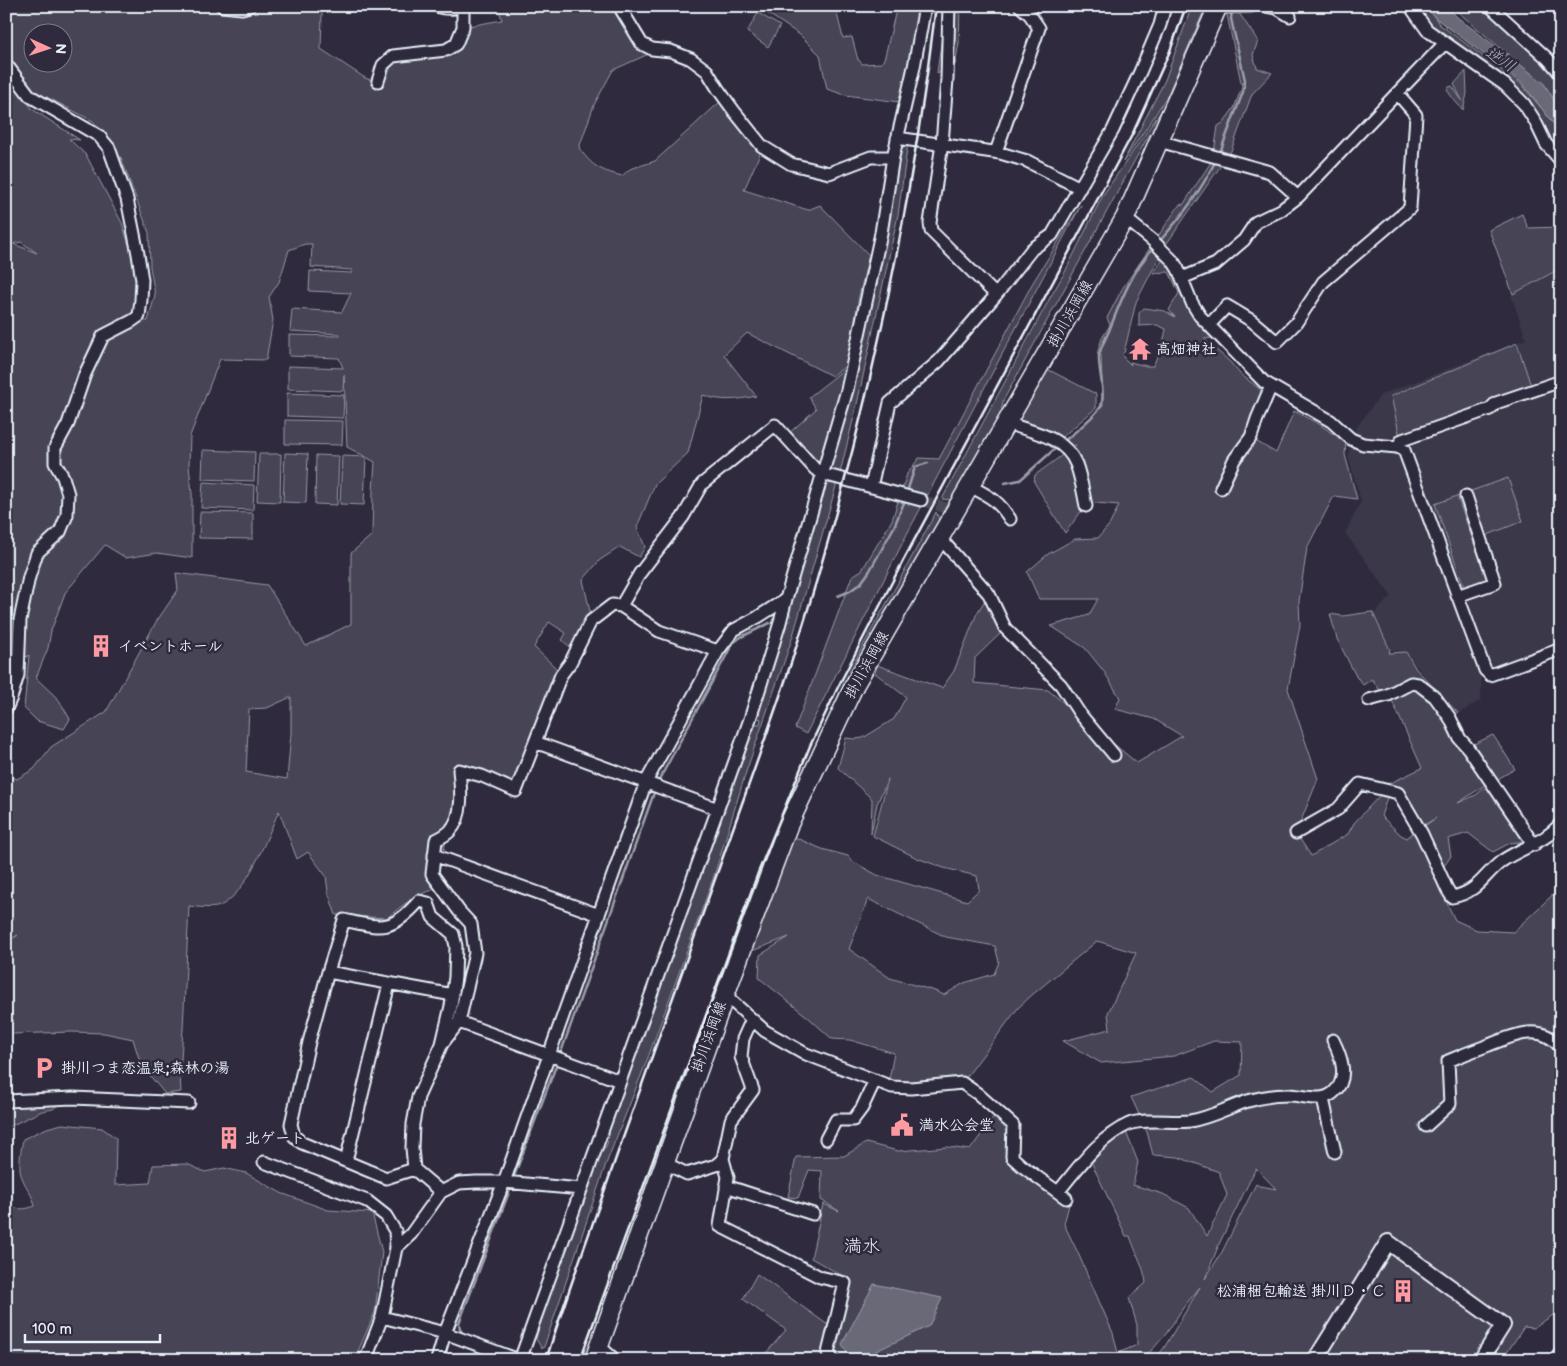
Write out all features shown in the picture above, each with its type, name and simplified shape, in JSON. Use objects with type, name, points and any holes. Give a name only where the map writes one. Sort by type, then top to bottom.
[{"type":"main road","name":"掛川浜岡線","points":[[597,1353],[725,995],[788,826],[855,684],[940,538],[952,510],[970,486],[1125,218],[1218,6]]},
{"type":"street","points":[[222,6],[242,8],[249,6]]},
{"type":"street","points":[[378,81],[383,65],[393,56],[446,50],[456,44],[463,26],[462,6],[458,8],[440,8],[437,6]]},
{"type":"street","points":[[619,6],[642,44],[652,49],[671,51],[691,59],[707,71],[723,97],[762,146],[791,164],[829,173],[871,157],[893,157]]},
{"type":"street","points":[[382,1317],[445,1333],[520,1360],[750,719],[780,626],[847,390],[881,233],[893,157],[914,67],[925,6]]},
{"type":"street","points":[[949,6],[942,144],[930,223],[931,231],[996,294]]},
{"type":"street","points":[[996,152],[1038,28],[1030,15],[1020,6]]},
{"type":"street","points":[[871,487],[890,403],[939,361],[1032,249],[1052,235],[1113,130],[1160,25],[1164,6]]},
{"type":"street","points":[[1218,6],[1251,6]]},
{"type":"street","points":[[1266,6],[1277,8],[1290,16]]},
{"type":"street","points":[[1410,6],[1427,30],[1505,85],[1524,104],[1546,144],[1561,161]]},
{"type":"street","points":[[1490,6],[1548,59],[1561,74]]},
{"type":"street","points":[[1182,278],[1216,264],[1244,240],[1256,222],[1281,210],[1298,196],[1445,43]]},
{"type":"street","points":[[6,64],[30,96],[99,136],[109,148],[127,199],[142,280],[139,316],[103,336],[85,374],[68,424],[55,448],[55,462],[63,477],[68,494],[67,515],[60,532],[37,553],[29,577],[20,620],[18,675],[6,709]]},
{"type":"street","points":[[1209,325],[1227,306],[1252,321],[1277,342],[1296,323],[1323,282],[1410,208],[1416,115],[1397,93]]},
{"type":"street","points":[[897,138],[996,152],[1027,160],[1080,188]]},
{"type":"street","points":[[1159,141],[1270,172],[1298,196]]},
{"type":"street","points":[[1125,218],[1152,240],[1173,261],[1200,316],[1264,382],[1331,421],[1351,439],[1363,444],[1397,447],[1404,450],[1485,670],[1490,675],[1561,649]]},
{"type":"street","points":[[1397,447],[1402,440],[1490,409],[1496,403],[1561,381]]},
{"type":"street","points":[[1221,488],[1234,460],[1251,437],[1271,386]]},
{"type":"street","points":[[1007,422],[1061,444],[1070,452],[1076,464],[1086,506]]},
{"type":"street","points":[[621,606],[640,573],[683,517],[702,484],[774,425],[815,469],[823,474],[917,499]]},
{"type":"street","points":[[970,486],[1002,506],[1010,519]]},
{"type":"street","points":[[1457,596],[1495,583],[1466,496]]},
{"type":"street","points":[[940,538],[989,594],[1005,628],[1061,685],[1080,714],[1114,755]]},
{"type":"street","points":[[437,1360],[445,1333],[504,1182],[646,782],[718,651],[734,630],[785,604]]},
{"type":"street","points":[[442,1044],[459,1022],[475,953],[470,924],[432,874],[436,840],[450,831],[458,818],[461,793],[459,770],[482,776],[516,791],[560,675],[570,663],[591,621],[612,605],[621,606],[660,631],[718,651]]},
{"type":"street","points":[[1368,700],[1388,694],[1411,683],[1418,684],[1435,698],[1450,718],[1460,739],[1534,844]]},
{"type":"street","points":[[535,742],[718,809]]},
{"type":"street","points":[[1296,833],[1338,809],[1360,784],[1398,793],[1422,834],[1452,897],[1460,896],[1478,886],[1501,862],[1534,844],[1561,823]]},
{"type":"street","points":[[434,855],[599,915]]},
{"type":"street","points":[[414,1169],[386,1178],[302,1143],[294,1136],[291,1124],[328,972],[344,920],[374,927],[391,925],[409,912],[419,901],[428,903],[433,917],[452,934],[456,946],[452,1006],[442,1044],[418,1097],[413,1124],[412,1148],[414,1169],[440,1192]]},
{"type":"street","points":[[328,972],[453,995]]},
{"type":"street","points":[[346,1161],[390,984]]},
{"type":"street","points":[[725,995],[766,1031],[806,1054],[874,1080],[892,1086],[911,1088],[962,1083],[978,1094],[1013,1125],[1012,1157],[1062,1195],[1088,1156],[1099,1144],[1116,1131],[1131,1123],[1190,1121],[1248,1101],[1275,1095],[1323,1099],[1332,1094],[1338,1088],[1342,1077],[1342,1064],[1332,1040]]},
{"type":"street","points":[[752,1019],[743,1039],[742,1057],[753,1090],[731,1120],[723,1158],[728,1177],[720,1226],[820,1278],[845,1283],[828,1353],[833,1360]]},
{"type":"street","points":[[459,1022],[620,1081]]},
{"type":"street","points":[[1426,1126],[1450,1104],[1448,1061],[1516,1034],[1543,1034],[1557,1042],[1561,1048]]},
{"type":"street","points":[[826,1139],[836,1120],[853,1120],[862,1108],[874,1080]]},
{"type":"street","points":[[6,1101],[73,1098],[189,1103]]},
{"type":"street","points":[[1323,1099],[1335,1152]]},
{"type":"street","points":[[665,1163],[688,1174],[716,1165],[723,1158]]},
{"type":"street","points":[[264,1162],[366,1201],[386,1216],[396,1230],[396,1248],[382,1317],[363,1360]]},
{"type":"street","points":[[396,1248],[412,1234],[440,1192],[459,1183],[504,1182],[581,1189]]},
{"type":"street","points":[[726,1186],[813,1214]]},
{"type":"street","points":[[1315,1360],[1388,1242],[1503,1325],[1481,1360]]},
{"type":"street","points":[[597,1353],[615,1360]]},
{"type":"street","points":[[1556,1360],[1561,1354]]},
{"type":"shaded area","points":[[6,6],[324,6],[321,49],[365,78],[383,84],[390,70],[393,56],[456,45],[463,27],[502,20],[498,6],[619,6],[653,52],[613,70],[594,105],[579,148],[588,160],[602,170],[622,176],[630,169],[655,161],[722,100],[762,149],[744,190],[808,210],[820,205],[869,255],[859,296],[847,365],[832,376],[747,333],[724,355],[756,396],[729,400],[703,395],[688,453],[655,484],[637,527],[645,547],[639,557],[620,547],[600,560],[583,580],[591,616],[572,649],[562,640],[566,633],[549,622],[534,647],[557,669],[513,785],[458,767],[455,801],[435,889],[409,901],[387,918],[336,915],[328,892],[326,876],[308,852],[297,859],[279,811],[248,877],[230,899],[217,907],[189,906],[180,1074],[181,1092],[165,1094],[141,1065],[133,1039],[104,1033],[12,1034],[6,1031],[6,943],[18,935],[6,942],[6,774],[17,779],[34,769],[51,747],[106,712],[156,622],[178,590],[176,573],[267,585],[306,646],[351,624],[351,553],[372,535],[375,462],[347,447],[344,375],[343,391],[288,389],[288,366],[343,368],[339,358],[289,356],[289,335],[340,336],[340,334],[290,331],[292,309],[342,312],[351,293],[309,291],[310,271],[352,273],[352,270],[311,267],[312,244],[305,244],[289,250],[279,282],[269,297],[273,320],[266,360],[220,359],[190,436],[192,558],[157,553],[126,558],[105,545],[65,593],[51,631],[48,648],[36,678],[59,700],[70,719],[64,729],[37,721],[24,708],[29,655],[13,666],[6,662],[6,246],[13,244],[37,253],[21,242],[6,245],[6,71],[32,109],[80,140],[69,139],[86,155],[122,223],[129,245],[132,247],[135,259],[133,260],[138,275],[138,305],[133,321],[148,321],[155,295],[150,267],[149,233],[121,158],[93,121],[35,91],[6,53]],"holes":[[[291,697],[291,733],[287,779],[246,772],[249,709],[267,708]]]},
{"type":"shaded area","points":[[769,6],[835,6],[843,38],[852,37],[858,60],[862,64],[882,63],[897,6],[921,6],[909,73],[900,102],[845,95],[827,89],[820,55],[800,35],[767,13]]},
{"type":"shaded area","points":[[946,6],[960,6],[959,43],[955,65],[937,73]]},
{"type":"shaded area","points":[[1192,6],[1206,6],[1168,94],[1123,162],[1165,80]]},
{"type":"shaded area","points":[[1414,6],[1428,6],[1439,24],[1520,83],[1561,134],[1561,159],[1527,104],[1432,29]]},
{"type":"shaded area","points":[[1451,6],[1481,6],[1533,50],[1561,83],[1561,111],[1545,86]]},
{"type":"shaded area","points":[[1226,10],[1239,13],[1258,41],[1253,55],[1257,68],[1272,73],[1252,94],[1231,151],[1165,246],[1136,302],[1123,357],[1131,365],[1130,362],[1153,366],[1163,343],[1166,329],[1157,325],[1139,326],[1139,313],[1144,308],[1165,311],[1175,317],[1169,310],[1179,293],[1169,272],[1153,273],[1164,258],[1172,270],[1190,312],[1203,324],[1212,338],[1204,339],[1230,362],[1240,374],[1261,390],[1262,423],[1254,440],[1276,453],[1294,411],[1346,441],[1345,455],[1357,499],[1334,496],[1307,548],[1299,601],[1300,625],[1288,689],[1318,779],[1296,833],[1311,856],[1348,834],[1354,823],[1383,792],[1388,795],[1381,816],[1401,835],[1407,838],[1417,829],[1455,920],[1477,930],[1513,932],[1561,887],[1561,1310],[1533,1328],[1524,1327],[1502,1360],[1154,1360],[1164,1348],[1200,1287],[1166,1334],[1152,1350],[1139,1360],[760,1360],[786,1330],[743,1299],[757,1274],[832,1328],[848,1279],[811,1258],[823,1204],[839,1211],[821,1200],[822,1171],[809,1170],[798,1198],[788,1197],[796,1157],[844,1156],[866,1143],[898,1151],[948,1147],[970,1150],[998,1111],[1013,1125],[1012,1157],[1070,1201],[1064,1224],[1113,1333],[1118,1353],[1137,1345],[1137,1325],[1129,1298],[1146,1283],[1130,1236],[1126,1236],[1088,1155],[1124,1127],[1138,1162],[1133,1185],[1163,1194],[1189,1208],[1207,1236],[1227,1195],[1219,1172],[1178,1157],[1153,1155],[1147,1132],[1131,1097],[1194,1077],[1213,1092],[1241,1075],[1242,1042],[1214,1041],[1174,1056],[1101,1063],[1063,1041],[1110,1029],[1108,1013],[1136,953],[1097,941],[1018,1008],[962,1083],[888,1085],[894,1053],[850,1040],[832,1039],[759,978],[760,955],[789,937],[752,951],[750,949],[794,837],[822,849],[848,856],[852,861],[877,875],[967,901],[979,890],[977,876],[944,868],[917,858],[873,836],[888,779],[877,804],[871,834],[872,799],[838,768],[846,738],[863,738],[894,719],[906,697],[875,673],[877,665],[942,688],[954,671],[977,613],[989,594],[1002,632],[975,658],[974,683],[1048,690],[1137,763],[1182,736],[1154,719],[1115,709],[1120,698],[1105,673],[1085,648],[1051,626],[1089,615],[1098,599],[1039,599],[1027,572],[1048,554],[1075,539],[1098,538],[1110,524],[1119,505],[1096,503],[1086,505],[1065,533],[1034,482],[1035,475],[1076,445],[1068,448],[1063,444],[1103,405],[1101,355],[1097,354],[1102,338],[1110,325],[1107,318],[1122,289],[1180,204],[1183,205],[1213,159],[1218,126],[1223,123],[1234,108],[1242,87]],"holes":[[[868,899],[946,937],[995,946],[999,962],[994,974],[964,983],[944,995],[890,978],[849,949]],[[1256,1168],[1276,1189],[1261,1187],[1256,1184],[1222,1252],[1205,1279],[1220,1242]]]},
{"type":"shaded area","points":[[758,13],[780,26],[768,47],[747,32]]},
{"type":"shaded area","points":[[1466,71],[1467,94],[1463,110],[1447,90],[1452,86],[1463,102],[1454,84]]},
{"type":"shaded area","points":[[1163,108],[1156,126],[1146,140],[1003,401],[1000,420],[953,500],[942,499],[1065,272],[1103,195]]},
{"type":"shaded area","points":[[908,142],[898,215],[857,404],[841,469],[792,639],[747,769],[713,879],[646,1063],[606,1164],[542,1349],[536,1339],[544,1306],[600,1147],[605,1148],[608,1142],[603,1139],[752,724],[760,724],[761,719],[755,717],[784,625],[791,620],[788,604],[826,485],[832,483],[835,473],[830,465],[848,409],[900,144]]},
{"type":"shaded area","points":[[1081,205],[907,534],[806,734],[795,728],[852,576],[862,570],[892,520],[907,474],[919,458],[939,459],[1032,284]]},
{"type":"shaded area","points":[[1522,214],[1528,228],[1561,227],[1561,268],[1513,294],[1489,230]]},
{"type":"shaded area","points":[[1561,269],[1561,655],[1490,681],[1481,675],[1481,700],[1456,715],[1406,652],[1391,650],[1373,615],[1391,596],[1345,533],[1361,501],[1348,456],[1354,431],[1380,395],[1526,339],[1511,295]]},
{"type":"shaded area","points":[[1517,343],[1532,389],[1401,442],[1391,396]]},
{"type":"shaded area","points":[[847,367],[818,466],[787,435],[816,409],[809,397]]},
{"type":"shaded area","points":[[1045,368],[1096,394],[1096,408],[1061,438],[1054,439],[1013,421]]},
{"type":"shaded area","points":[[287,393],[344,395],[343,418],[287,416]]},
{"type":"shaded area","points":[[285,420],[343,421],[342,445],[285,444]]},
{"type":"shaded area","points":[[203,450],[255,452],[254,481],[202,479]]},
{"type":"shaded area","points":[[285,453],[308,454],[306,503],[283,502]]},
{"type":"shaded area","points":[[259,454],[281,454],[280,502],[257,501]]},
{"type":"shaded area","points":[[316,455],[339,456],[337,505],[315,504]]},
{"type":"shaded area","points":[[342,456],[366,457],[364,505],[340,504]]},
{"type":"shaded area","points":[[1508,478],[1523,521],[1485,536],[1471,491]]},
{"type":"shaded area","points":[[203,482],[254,485],[253,510],[201,508]]},
{"type":"shaded area","points":[[1457,496],[1486,576],[1485,581],[1464,587],[1435,504]]},
{"type":"shaded area","points":[[200,512],[253,513],[253,539],[199,538]]},
{"type":"shaded area","points":[[936,512],[940,521],[824,732],[838,695]]},
{"type":"shaded area","points":[[1371,612],[1390,650],[1389,653],[1406,652],[1416,669],[1458,713],[1452,718],[1411,680],[1383,695],[1372,679],[1363,685],[1357,678],[1337,639],[1330,614],[1343,616]]},
{"type":"shaded area","points":[[1414,687],[1442,711],[1461,749],[1485,785],[1458,803],[1476,795],[1489,784],[1527,841],[1510,843],[1493,852],[1468,833],[1448,839],[1451,856],[1442,869],[1420,829],[1436,818],[1419,828],[1386,785],[1422,768],[1391,698]]},
{"type":"shaded area","points":[[1493,735],[1515,769],[1496,780],[1472,745]]},
{"type":"shaded area","points":[[6,1101],[59,1104],[53,1109],[42,1111],[6,1128]]},
{"type":"shaded area","points":[[62,1124],[102,1128],[116,1138],[115,1185],[150,1183],[153,1165],[187,1164],[205,1172],[224,1168],[246,1173],[281,1193],[328,1210],[372,1213],[382,1252],[375,1312],[353,1360],[6,1360],[6,1201],[12,1207],[19,1209],[35,1206],[20,1171],[23,1139],[47,1128]]},
{"type":"water","name":"逆川","points":[[1428,6],[1447,6],[1457,17],[1543,82],[1561,111],[1561,133],[1521,82],[1434,17]]},
{"type":"water","points":[[874,1284],[942,1298],[929,1326],[857,1360],[851,1360],[842,1344]]},
{"type":"waterway","points":[[1219,155],[1243,92],[1245,80],[1231,19],[1232,9]]},
{"type":"waterway","points":[[1158,243],[1190,204],[1216,160]]},
{"type":"waterway","points":[[1062,443],[1089,420],[1101,406],[1103,395],[1099,356],[1128,286],[1139,266],[1154,247]]},
{"type":"waterway","points":[[1005,483],[1020,480],[1058,446]]},
{"type":"waterway","points":[[907,492],[915,467],[928,463]]},
{"type":"waterway","points":[[838,596],[850,591],[861,583],[869,572],[894,527],[905,500]]},
{"type":"waterway","points":[[658,782],[733,643],[770,623]]},
{"type":"waterway","points":[[560,1055],[655,790]]},
{"type":"waterway","points":[[513,1179],[557,1063]]},
{"type":"waterway","points":[[464,1336],[459,1323],[511,1187]]},
{"type":"waterway","points":[[526,1356],[536,1360]]},
{"type":"tunnel","points":[[921,500],[949,509]]},
{"type":"railway","points":[[546,1360],[581,1256],[777,706],[818,577],[861,416],[897,253],[925,89],[936,6]]},
{"type":"railway","points":[[580,1360],[758,873],[810,746],[903,561],[1132,135],[1170,51],[1186,6]]},
{"type":"place","name":"高畑神社","points":[[1140,349]]},
{"type":"place","name":"イベントホール","points":[[101,646]]},
{"type":"place","name":"掛川つま恋温泉;森林の湯","points":[[44,1068]]},
{"type":"place","name":"満水公会堂","points":[[902,1125]]},
{"type":"place","name":"北ゲート","points":[[229,1138]]},
{"type":"place","name":"松浦梱包輸送 掛川Ｄ・Ｃ","points":[[1403,1291]]},
{"type":"district","name":"満水","points":[[862,1246]]}]
